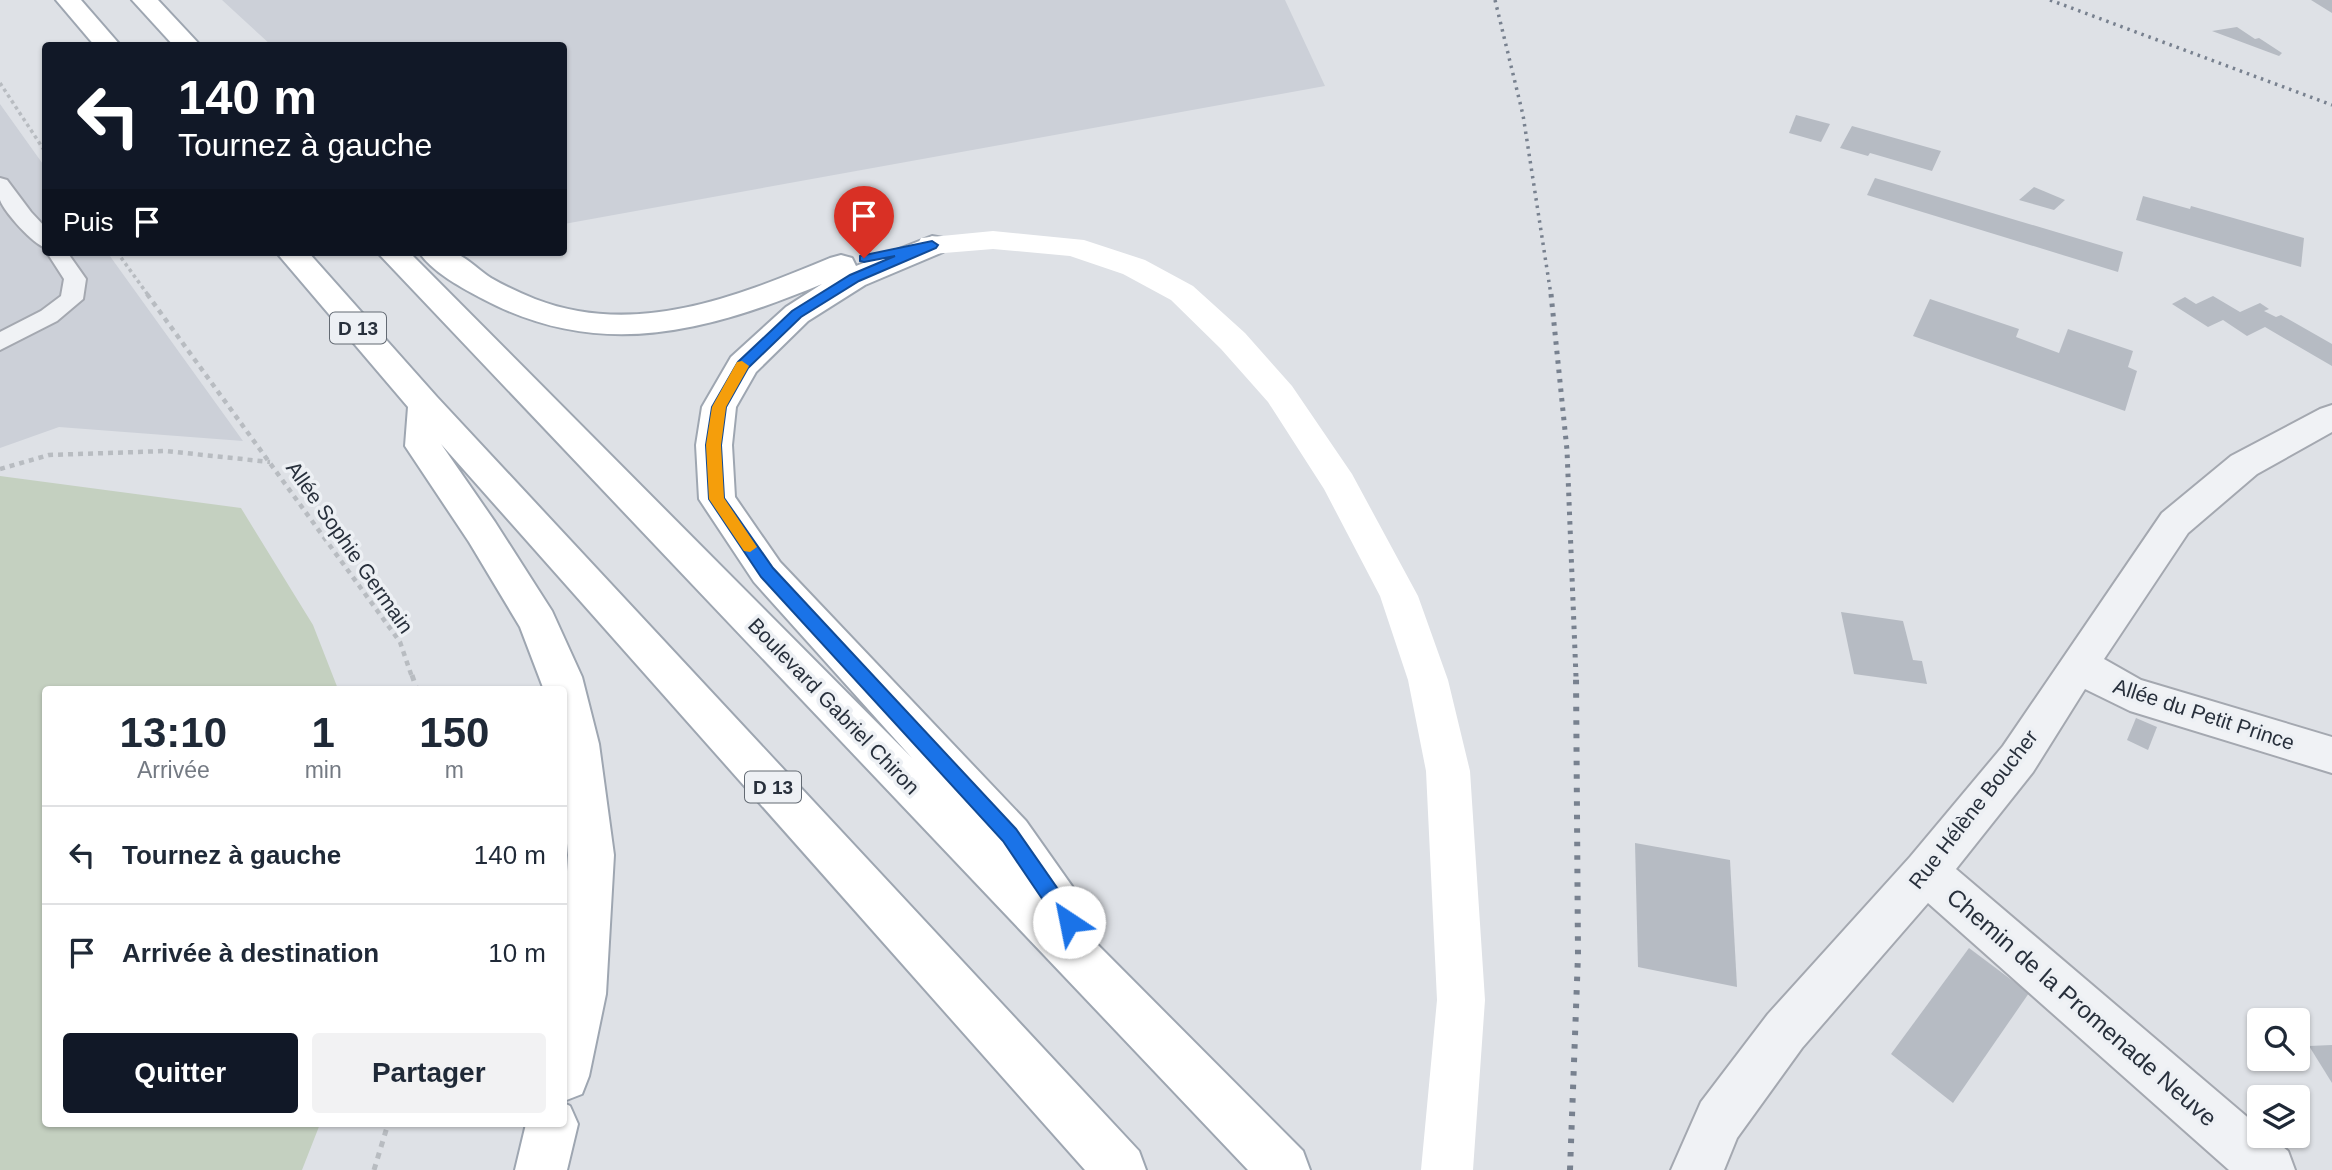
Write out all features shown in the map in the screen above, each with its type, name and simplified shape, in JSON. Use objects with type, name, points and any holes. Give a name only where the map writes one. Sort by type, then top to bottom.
[{"type":"main road","points":[[68,0],[105,42]]},
{"type":"main road","points":[[144,0],[185,42]]},
{"type":"main road","points":[[439,256],[482,288],[538,313],[580,321],[628,325],[692,319],[764,297],[845,263],[932,245],[993,240],[1073,247],[1134,267],[1182,293],[1233,341],[1280,394],[1339,483],[1399,596],[1428,680],[1448,771],[1461,1000],[1447,1170]]},
{"type":"main road","points":[[932,245],[854,278],[808,307],[797,314],[743,365],[719,407],[714,445],[717,499],[767,572],[1010,835],[1128,1008]]},
{"type":"main road","name":"D 13","points":[[295,256],[425,404],[1120,1170]]},
{"type":"main road","name":"Boulevard Gabriel Chiron","points":[[396,256],[1280,1166]]},
{"type":"main road","points":[[425,404],[423,446],[482,531],[538,622],[564,686]]},
{"type":"main road","points":[[567,698],[578,744],[591,855],[582,994],[567,1062]]},
{"type":"main road","points":[[541,1170],[551,1127]]},
{"type":"street","name":"Rue Hélène Boucher","points":[[1697,1170],[1719,1120],[1785,1031],[1926,872],[2018,759],[2175,523],[2244,465],[2332,417]]},
{"type":"street","name":"Allée du Petit Prince","points":[[2079,664],[2107,683],[2130,694],[2332,755]]},
{"type":"street","name":"Chemin de la Promenade Neuve","points":[[1926,872],[2269,1170]]},
{"type":"lane","points":[[0,184],[23,216],[42,236]]},
{"type":"lane","points":[[0,342],[48,316],[72,299],[75,279],[59,256]]},
{"type":"lane","points":[[0,331],[48,316]]},
{"type":"path","points":[[0,83],[42,147]]},
{"type":"path","name":"Allée Sophie Germain","points":[[120,256],[400,642],[416,686]]},
{"type":"path","name":"Allée Sophie Germain","points":[[0,469],[49,455],[166,451],[271,462]]},
{"type":"path","points":[[374,1170],[387,1127]]},
{"type":"shaded area","points":[[222,0],[1285,0],[1325,86],[567,223],[567,42],[268,42]]},
{"type":"shaded area","points":[[0,104],[42,163],[42,256],[110,256],[243,441],[59,427],[0,448]]},
{"type":"green space","points":[[0,476],[241,508],[313,625],[337,686],[42,686],[42,1127],[319,1127],[302,1170],[0,1170]]},
{"type":"building","points":[[2311,0],[2332,0],[2332,13]]},
{"type":"building","points":[[2237,27],[2282,53],[2279,56],[2212,31]]},
{"type":"building","points":[[1796,115],[1830,124],[1821,142],[1789,133]]},
{"type":"building","points":[[1852,126],[1941,151],[1932,171],[1870,153],[1868,156],[1840,148]]},
{"type":"building","points":[[1875,178],[2123,252],[2118,272],[1867,195]]},
{"type":"building","points":[[2034,187],[2065,200],[2054,210],[2019,200]]},
{"type":"building","points":[[2143,196],[2190,209],[2191,206],[2304,238],[2301,267],[2136,220]]},
{"type":"building","points":[[2213,296],[2240,312],[2260,303],[2269,309],[2264,311],[2276,317],[2281,315],[2332,344],[2332,366],[2265,327],[2247,336],[2223,320],[2208,327],[2172,304],[2185,297],[2196,304]]},
{"type":"building","points":[[1930,299],[2019,329],[2016,337],[2059,353],[2068,329],[2133,351],[2128,367],[2137,371],[2125,411],[1913,336]]},
{"type":"building","points":[[1841,612],[1903,621],[1913,660],[1922,661],[1927,684],[1854,674]]},
{"type":"building","points":[[2136,718],[2157,727],[2148,750],[2127,740]]},
{"type":"building","points":[[1635,843],[1730,860],[1737,987],[1638,967]]},
{"type":"building","points":[[1969,948],[2029,993],[1953,1103],[1891,1054]]},
{"type":"building","points":[[2332,1045],[2332,1083],[2310,1048]]},
{"type":"railway","points":[[1495,0],[1523,115],[1551,295]]},
{"type":"railway","points":[[2050,0],[2332,105]]},
{"type":"railway","points":[[1551,294],[1567,450],[1576,677]]},
{"type":"railway","points":[[1570,1170],[1578,955],[1576,675]]},
{"type":"slow traffic","points":[[742,366],[719,407],[714,445],[717,499],[750,547]]},
{"type":"route","points":[[864,258],[932,245],[854,278],[797,314],[743,365],[719,407],[714,445],[717,499],[767,572],[1010,835],[1069,922]]}]
